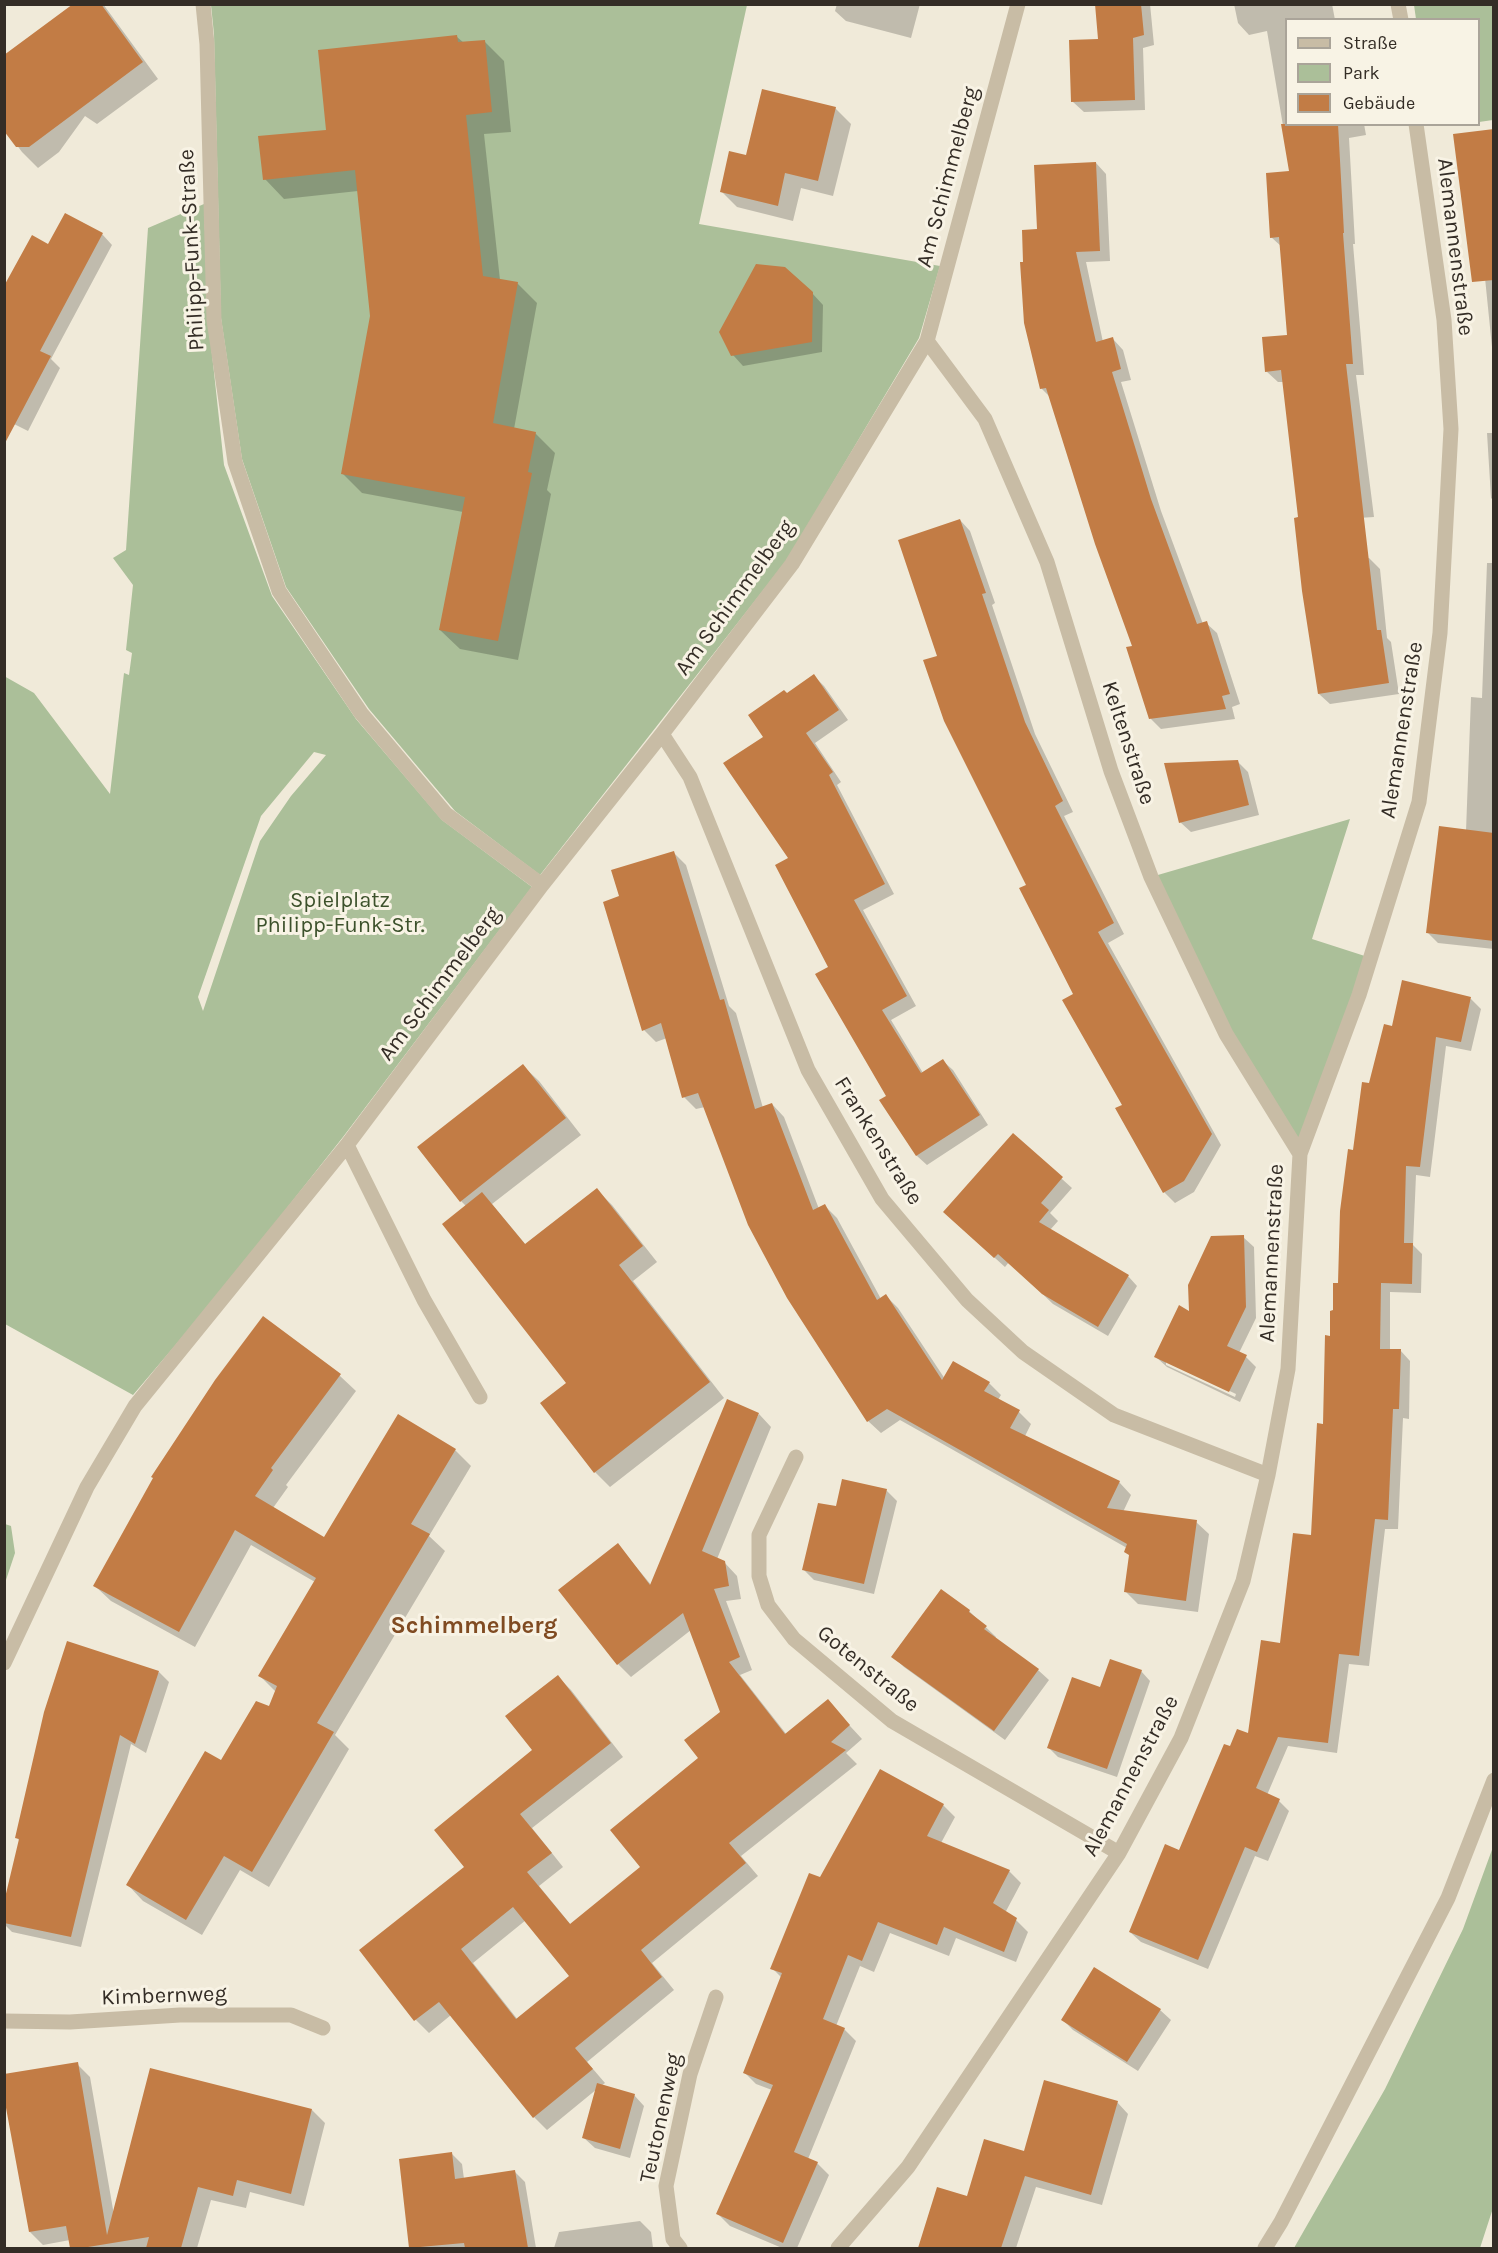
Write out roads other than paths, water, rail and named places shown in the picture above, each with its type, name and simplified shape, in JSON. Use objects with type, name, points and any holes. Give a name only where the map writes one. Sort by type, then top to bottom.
[{"type":"street","name":"Philipp-Funk-Straße","points":[[203,4],[207,44],[214,320],[235,462],[279,591],[361,713],[446,814],[542,885]]},
{"type":"street","name":"Am Schimmelberg","points":[[4,1663],[87,1487],[135,1406],[347,1145],[542,885],[662,734],[792,564],[927,341],[1018,4]]},
{"type":"street","name":"Alemannenstraße","points":[[838,2248],[908,2167],[1119,1853],[1181,1738],[1243,1581],[1268,1475],[1288,1369],[1299,1154],[1359,995],[1419,802],[1440,633],[1451,429],[1444,320],[1416,126]]},
{"type":"street","name":"Keltenstraße","points":[[927,341],[985,419],[1047,562],[1111,771],[1151,877],[1226,1034],[1299,1154]]},
{"type":"street","name":"Frankenstraße","points":[[662,734],[690,777],[808,1070],[882,1199],[967,1300],[1023,1352],[1114,1415],[1268,1475]]},
{"type":"street","points":[[347,1145],[424,1300],[480,1397]]},
{"type":"street","name":"Gotenstraße","points":[[796,1457],[759,1535],[759,1576],[768,1605],[794,1639],[892,1721],[1119,1853]]},
{"type":"street","points":[[1265,2248],[1281,2222],[1448,1898],[1494,1780]]},
{"type":"street","name":"Teutonenweg","points":[[680,2248],[673,2239],[666,2187],[690,2074],[717,1997]]},
{"type":"street","name":"Kimbernweg","points":[[4,2021],[70,2022],[180,2015],[291,2015],[323,2028]]},
{"type":"district","name":"Schimmelberg","points":[[474,1626]]},
{"type":"park label","name":"Spielplatz Philipp-Funk-Str.","points":[[340,914]]}]
